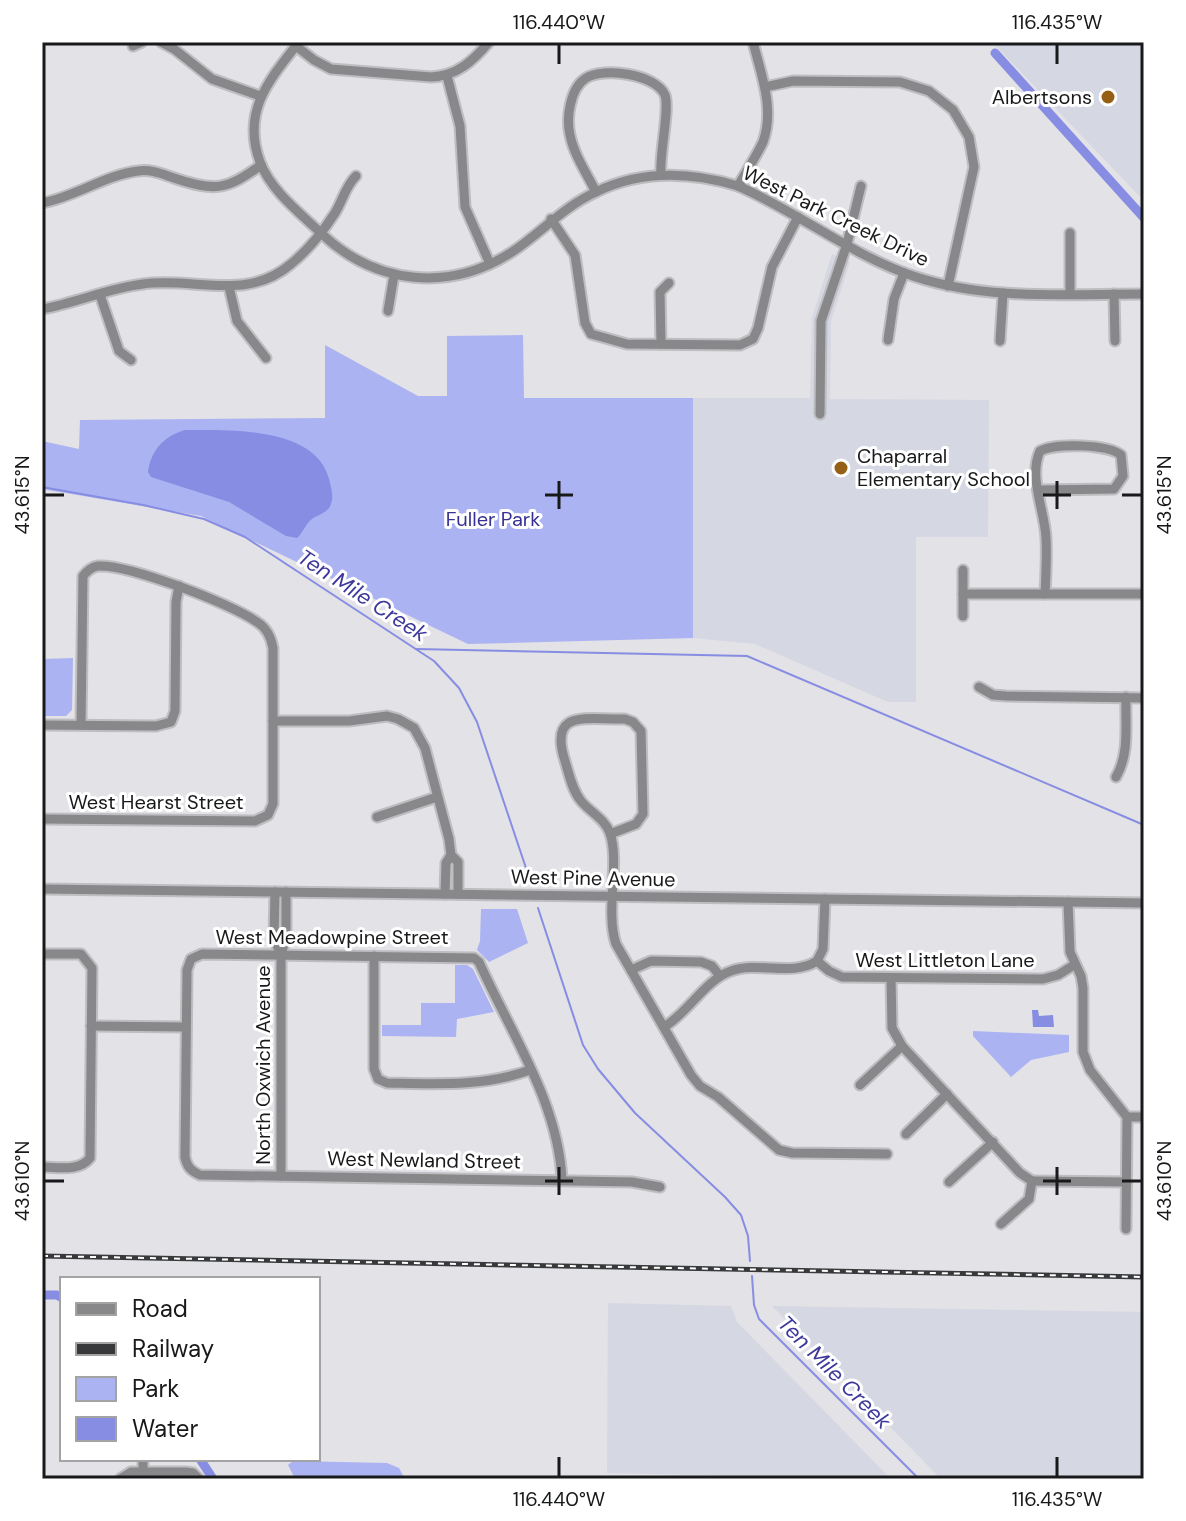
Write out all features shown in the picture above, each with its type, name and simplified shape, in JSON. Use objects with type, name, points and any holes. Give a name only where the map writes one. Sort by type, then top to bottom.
[{"type":"street","points":[[161,42],[212,79],[260,96]]},
{"type":"street","points":[[298,44],[314,60],[331,69],[447,76],[467,64],[489,42]]},
{"type":"street","points":[[738,186],[765,134],[768,106],[753,42]]},
{"type":"street","name":"West Park Creek Drive","points":[[298,44],[260,96],[255,137],[261,165],[277,189],[349,257],[394,275],[415,279],[467,274],[512,252],[551,219],[596,192],[623,182],[661,175],[700,177],[738,186],[904,273],[948,286],[1003,293],[1144,294]]},
{"type":"street","points":[[596,192],[570,137],[569,118],[573,97],[582,80],[591,76],[619,75],[650,79],[664,92],[667,102],[661,175]]},
{"type":"street","points":[[447,76],[460,126],[465,207],[490,264]]},
{"type":"street","points":[[765,87],[793,81],[900,82],[938,96],[960,119],[972,147],[974,167],[948,286]]},
{"type":"street","points":[[42,203],[134,171],[153,171],[195,185],[219,187],[238,182],[261,165]]},
{"type":"street","points":[[42,309],[157,283],[229,287],[255,284],[281,272],[296,260],[336,212],[349,183],[356,176]]},
{"type":"street","points":[[820,414],[821,321],[847,244],[861,186]]},
{"type":"street","points":[[551,219],[575,255],[585,323],[591,334],[617,343],[740,345],[753,339],[758,328],[772,267],[798,217]]},
{"type":"street","points":[[1070,233],[1070,294]]},
{"type":"street","points":[[888,340],[894,299],[904,273]]},
{"type":"street","points":[[388,311],[394,275]]},
{"type":"street","points":[[661,344],[660,292],[669,283]]},
{"type":"street","points":[[229,287],[237,321],[266,358]]},
{"type":"street","points":[[1000,341],[1003,293]]},
{"type":"street","points":[[1114,294],[1115,341]]},
{"type":"street","points":[[100,295],[119,351],[131,360]]},
{"type":"street","points":[[1039,490],[1107,491],[1118,485],[1123,476],[1123,460],[1118,452],[1107,447],[1050,447],[1040,451],[1036,462],[1039,490],[1046,538],[1045,594]]},
{"type":"street","points":[[81,725],[83,576],[90,569],[109,568],[179,586],[215,600],[257,621],[270,636],[273,648],[273,721],[349,721],[387,716],[414,728],[425,748],[451,855],[458,862],[458,894]]},
{"type":"street","points":[[963,570],[963,616]]},
{"type":"street","points":[[42,725],[156,726],[171,722],[175,711],[176,602],[179,586]]},
{"type":"street","points":[[963,594],[1144,594]]},
{"type":"street","points":[[979,687],[993,695],[1006,696],[1144,698]]},
{"type":"street","points":[[1116,777],[1124,764],[1126,697]]},
{"type":"street","points":[[610,834],[636,824],[643,814],[643,737],[638,725],[625,719],[577,720],[561,729],[559,744],[574,790],[610,834],[613,936],[691,1075],[700,1086],[718,1097],[779,1150],[792,1153],[887,1154]]},
{"type":"street","name":"West Hearst Street","points":[[42,819],[255,821],[268,815],[273,804],[273,721]]},
{"type":"street","points":[[377,817],[437,797]]},
{"type":"street","points":[[445,894],[446,863],[451,855]]},
{"type":"street","name":"West Pine Avenue","points":[[42,889],[1144,903]]},
{"type":"street","name":"North Oxwich Avenue","points":[[275,892],[274,939],[281,955]]},
{"type":"street","name":"North Oxwich Avenue","points":[[281,1176],[281,955],[286,937],[286,892]]},
{"type":"street","points":[[664,1027],[675,1021],[720,976],[742,968],[802,968],[817,961],[823,949],[825,899]]},
{"type":"street","points":[[1068,902],[1070,952],[1083,988],[1085,1061],[1127,1117],[1126,1229]]},
{"type":"street","points":[[42,954],[81,954],[92,968],[91,1152],[86,1163],[74,1167],[42,1167]]},
{"type":"street","name":"West Meadowpine Street","points":[[186,1027],[187,970],[191,959],[202,954],[474,958],[479,962],[530,1070]]},
{"type":"street","points":[[374,956],[374,1069],[378,1079],[387,1083],[465,1085],[512,1077],[530,1070],[549,1111],[561,1162],[562,1181]]},
{"type":"street","points":[[631,970],[651,961],[701,962],[712,966],[720,976]]},
{"type":"street","name":"West Littleton Lane","points":[[817,961],[842,977],[891,978],[1043,979],[1058,975],[1074,965]]},
{"type":"street","points":[[891,978],[892,1028],[902,1046],[1020,1173],[1032,1181],[1127,1182]]},
{"type":"street","points":[[91,1026],[186,1027]]},
{"type":"street","name":"West Newland Street","points":[[186,1027],[185,1157],[188,1168],[200,1175],[632,1182],[660,1187]]},
{"type":"street","points":[[860,1085],[902,1046]]},
{"type":"street","points":[[906,1134],[947,1094]]},
{"type":"street","points":[[1127,1117],[1144,1117]]},
{"type":"street","points":[[949,1182],[993,1142]]},
{"type":"street","points":[[1001,1224],[1029,1199],[1032,1181]]},
{"type":"street","points":[[143,1461],[143,1472]]},
{"type":"street","points":[[121,1478],[131,1472],[196,1476]]},
{"type":"shaded area","points":[[992,42],[1144,42],[1144,201]]},
{"type":"shaded area","name":"Chaparral Elementary School","points":[[832,254],[850,262],[831,321],[830,399],[989,400],[988,537],[916,537],[916,702],[888,702],[755,644],[693,638],[693,398],[810,398],[812,318]]},
{"type":"shaded area","points":[[608,1303],[731,1306],[737,1322],[891,1479],[607,1473]]},
{"type":"shaded area","points":[[772,1306],[1144,1312],[1144,1479],[941,1479]]},
{"type":"green space","name":"Fuller Park","points":[[523,335],[524,398],[693,398],[693,638],[468,644],[201,516],[42,489],[42,441],[79,449],[80,420],[325,418],[325,345],[418,396],[447,396],[447,336]]},
{"type":"green space","points":[[73,658],[72,710],[66,716],[42,716],[42,659]]},
{"type":"green space","points":[[481,909],[517,909],[528,943],[489,962],[477,950]]},
{"type":"green space","points":[[455,965],[467,965],[473,969],[494,1012],[457,1019],[456,1037],[382,1036],[382,1025],[421,1025],[421,1003],[455,1003]]},
{"type":"green space","points":[[973,1031],[1069,1035],[1069,1052],[1031,1060],[1011,1077],[973,1036]]},
{"type":"green space","points":[[293,1461],[387,1463],[399,1468],[405,1479],[295,1479],[288,1465]]},
{"type":"water","points":[[185,430],[268,435],[307,449],[321,462],[329,479],[332,495],[330,507],[310,521],[297,538],[286,536],[229,502],[151,477],[148,472],[155,451],[165,440]]},
{"type":"water","points":[[1032,1010],[1038,1010],[1039,1016],[1053,1015],[1054,1027],[1033,1027]]},
{"type":"waterway","points":[[995,53],[1144,218]]},
{"type":"waterway","name":"Ten Mile Creek","points":[[42,487],[204,519],[245,537],[434,661],[459,688],[477,722],[531,883]]},
{"type":"waterway","points":[[416,649],[747,656],[1144,825]]},
{"type":"waterway","name":"Ten Mile Creek","points":[[538,908],[583,1045],[598,1069],[635,1113],[741,1215],[748,1236],[750,1261]]},
{"type":"waterway","name":"Ten Mile Creek","points":[[752,1276],[754,1305],[759,1319],[919,1479]]},
{"type":"waterway","points":[[42,1295],[60,1297]]},
{"type":"waterway","points":[[201,1461],[213,1479]]},
{"type":"railway","points":[[42,1256],[1144,1277]]},
{"type":"place","name":"Albertsons","points":[[1108,97]]},
{"type":"place","name":"Chaparral Elementary School","points":[[841,468]]}]
